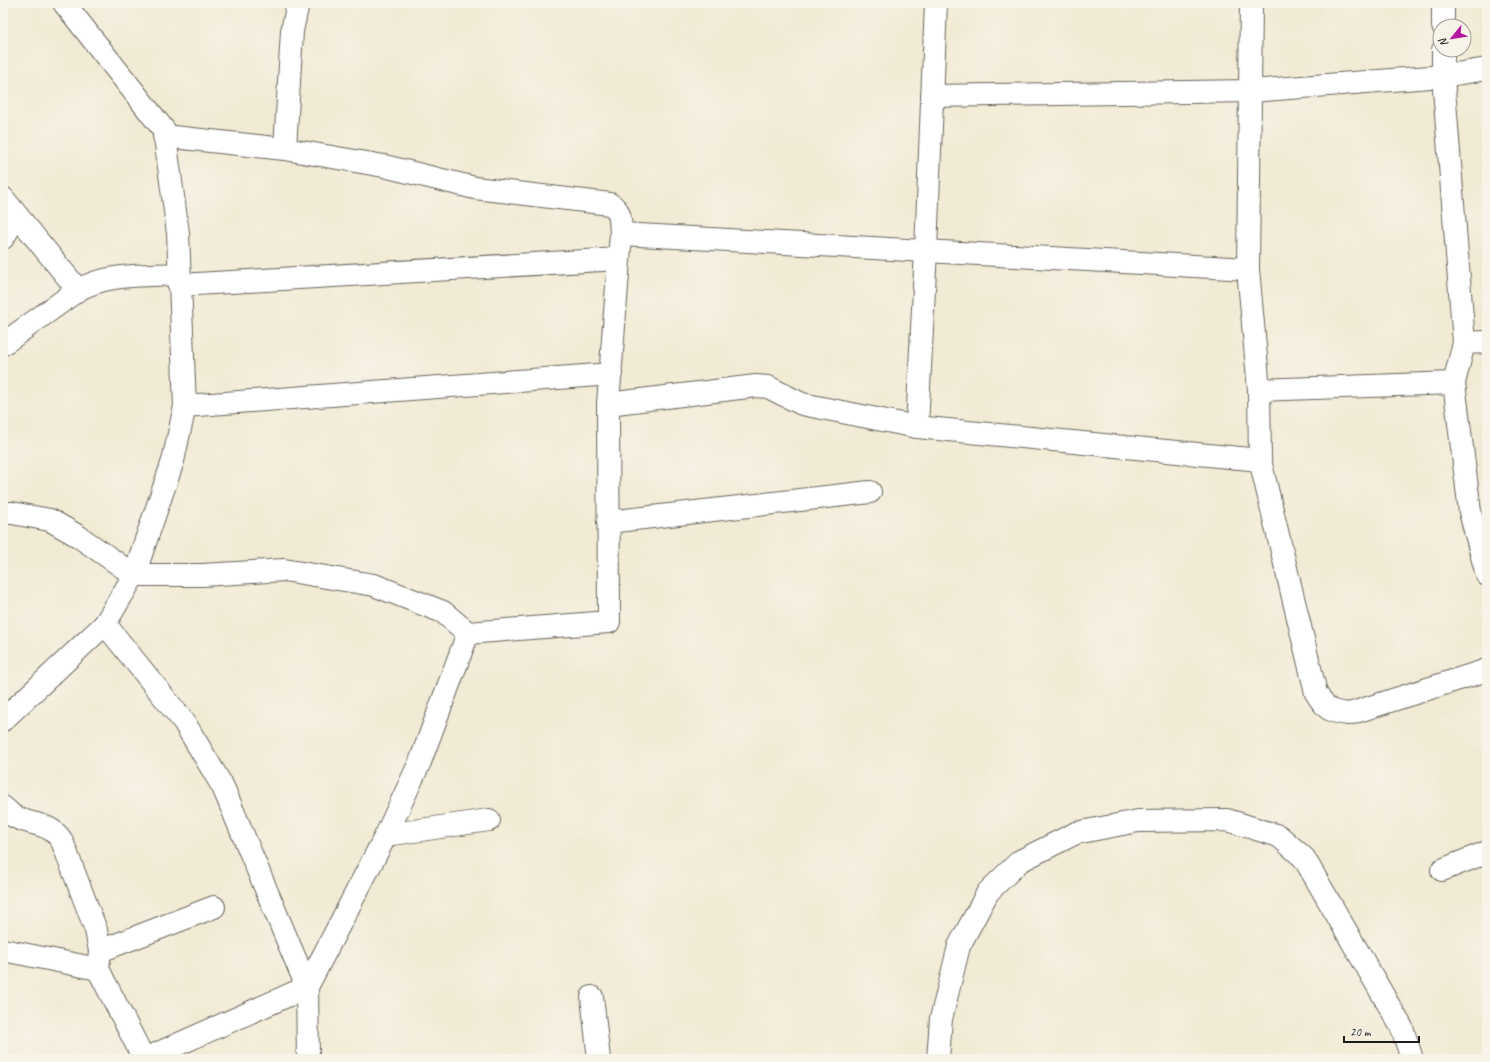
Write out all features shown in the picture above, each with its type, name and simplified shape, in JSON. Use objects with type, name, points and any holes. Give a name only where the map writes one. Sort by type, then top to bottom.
[{"type":"street","points":[[3,720],[105,624],[134,575],[173,461],[185,406],[178,233],[164,130],[64,3]]},
{"type":"street","points":[[285,149],[292,31],[298,3]]},
{"type":"street","points":[[917,427],[936,3]]},
{"type":"street","points":[[1250,3],[1251,91],[1248,269],[1259,390],[1260,460],[1316,693],[1325,708],[1336,713],[1349,714],[1487,670]]},
{"type":"street","points":[[1443,3],[1443,18]]},
{"type":"street","points":[[1443,58],[1443,76],[1464,343],[1454,383],[1470,512],[1487,574]]},
{"type":"street","points":[[932,96],[1251,91],[1443,76],[1487,69]]},
{"type":"street","points":[[3,513],[12,513],[50,520],[78,536],[134,575],[202,575],[284,570],[374,585],[443,612],[468,633],[609,622],[608,404],[621,234],[620,212],[610,204],[476,188],[384,166],[285,149],[164,136]]},
{"type":"street","points":[[3,198],[78,290]]},
{"type":"street","points":[[3,238],[17,216]]},
{"type":"street","points":[[621,234],[1248,269]]},
{"type":"street","points":[[3,344],[78,290],[89,284],[116,277],[179,279],[619,259]]},
{"type":"street","points":[[1464,343],[1487,342]]},
{"type":"street","points":[[185,406],[611,374]]},
{"type":"street","points":[[1259,390],[1454,383]]},
{"type":"street","points":[[608,404],[756,386],[768,387],[802,404],[917,427],[1260,460]]},
{"type":"street","points":[[608,522],[870,492]]},
{"type":"street","points":[[105,624],[184,722],[223,787],[307,987],[308,1059]]},
{"type":"street","points":[[3,807],[15,817],[47,827],[56,832],[62,841],[96,930],[99,960],[145,1059],[307,987],[386,836],[420,762],[468,633]]},
{"type":"street","points":[[386,836],[488,820]]},
{"type":"street","points":[[938,1059],[941,1019],[959,946],[988,892],[1020,862],[1076,833],[1138,821],[1227,820],[1279,836],[1304,858],[1402,1028],[1412,1059]]},
{"type":"street","points":[[1442,870],[1487,852]]},
{"type":"street","points":[[3,950],[99,960],[214,907]]},
{"type":"street","points":[[592,997],[599,1059]]}]
